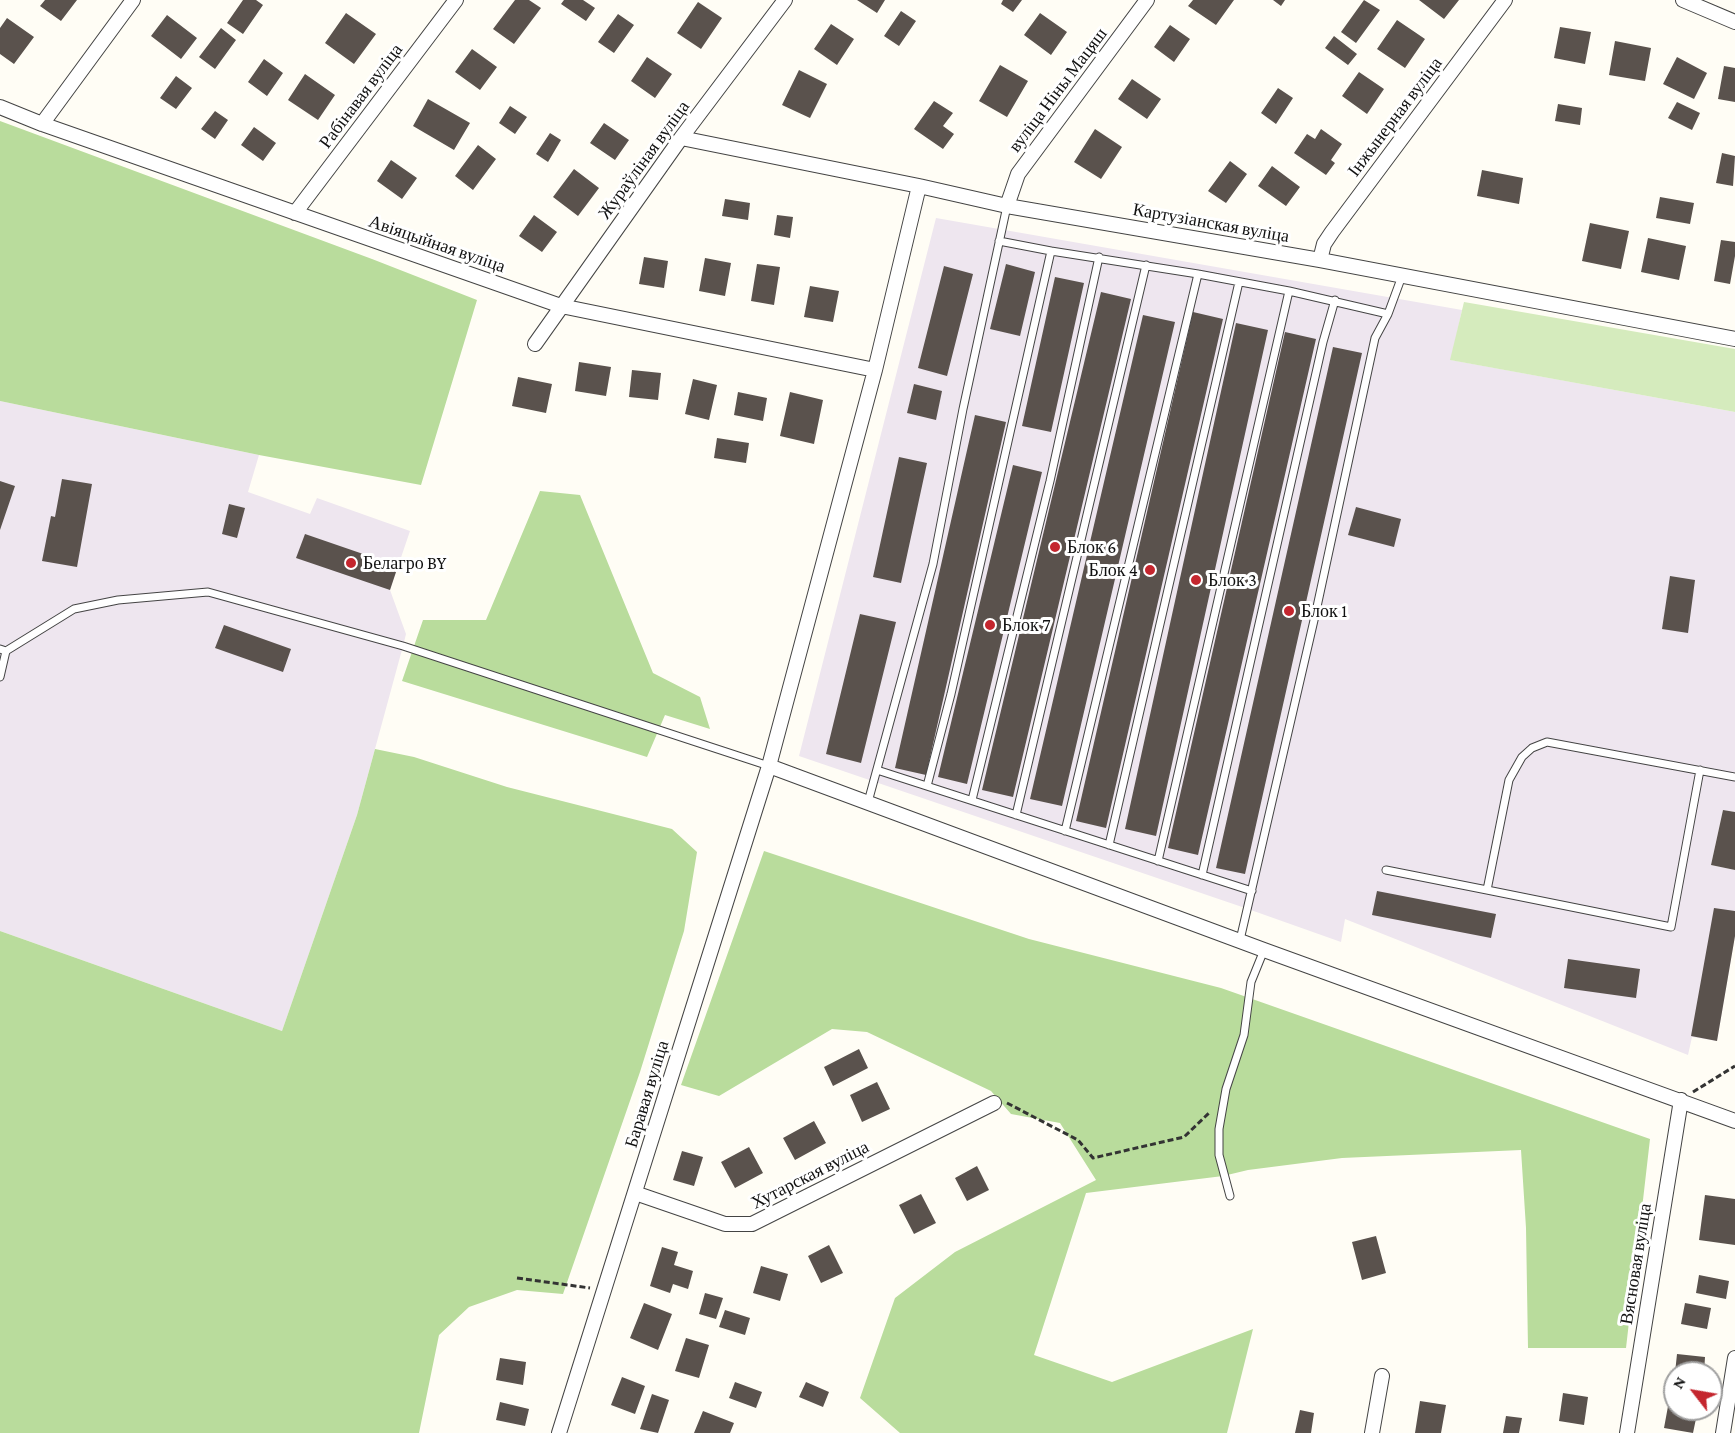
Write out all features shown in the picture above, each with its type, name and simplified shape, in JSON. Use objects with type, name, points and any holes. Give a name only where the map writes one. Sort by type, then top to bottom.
[{"type":"street","points":[[42,124],[133,0]]},
{"type":"street","name":"Рабінавая вуліца","points":[[295,213],[456,0]]},
{"type":"street","name":"Жураўліная вуліца","points":[[535,344],[681,138],[785,0]]},
{"type":"street","name":"вуліца Ніны Мацяш","points":[[1007,206],[1018,174],[1147,0]]},
{"type":"street","name":"Інжынерная вуліца","points":[[1320,260],[1324,244],[1332,232],[1505,0]]},
{"type":"street","points":[[1683,0],[1735,22]]},
{"type":"street","name":"Авіяцыйная вуліца","points":[[0,107],[42,124],[561,306],[875,370]]},
{"type":"street","name":"Картузіанская вуліца","points":[[681,138],[1007,206],[1320,260],[1735,339]]},
{"type":"street","name":"Баравая вуліца","points":[[559,1433],[769,766],[875,370],[919,186]]},
{"type":"street","points":[[769,766],[1264,950],[1735,1120]]},
{"type":"street","name":"Вясновая вуліца","points":[[1627,1433],[1681,1100]]},
{"type":"street","name":"Хутарская вуліца","points":[[635,1193],[725,1224],[752,1224],[994,1103]]},
{"type":"street","points":[[1723,1433],[1735,1358]]},
{"type":"street","points":[[1372,1433],[1382,1376]]},
{"type":"lane","points":[[868,802],[933,564],[963,409],[1007,206]]},
{"type":"lane","points":[[999,241],[1198,273],[1335,300],[1388,314]]},
{"type":"lane","points":[[927,786],[954,683],[1051,251]]},
{"type":"lane","points":[[972,800],[1050,481],[1100,257]]},
{"type":"lane","points":[[1016,815],[1146,265]]},
{"type":"lane","points":[[1065,831],[1198,273]]},
{"type":"lane","points":[[1240,940],[1375,338],[1388,314],[1402,276]]},
{"type":"lane","points":[[1109,845],[1239,282]]},
{"type":"lane","points":[[1158,861],[1289,291]]},
{"type":"lane","points":[[1202,875],[1320,353],[1335,300]]},
{"type":"lane","points":[[0,677],[3,650],[74,609],[118,600],[208,592],[403,646],[769,766]]},
{"type":"lane","points":[[1487,890],[1509,780],[1522,757],[1532,748],[1547,742],[1735,777]]},
{"type":"lane","points":[[877,770],[1252,891]]},
{"type":"lane","points":[[1386,870],[1671,927],[1700,770]]},
{"type":"lane","points":[[1230,1196],[1219,1155],[1219,1130],[1227,1089],[1244,1035],[1251,982],[1264,950]]},
{"type":"path","points":[[1681,1100],[1735,1066]]},
{"type":"path","points":[[994,1103],[1008,1102],[1078,1140],[1093,1158],[1184,1137],[1215,1107],[1227,1089]]},
{"type":"path","points":[[518,1278],[588,1287],[603,1293]]},
{"type":"shaded area","points":[[936,218],[1462,310],[1451,360],[1735,412],[1735,812],[1723,810],[1711,865],[1735,870],[1735,936],[1717,1041],[1692,1037],[1688,1055],[1345,919],[1341,942],[799,756]]},
{"type":"shaded area","points":[[0,401],[259,455],[248,492],[310,514],[317,498],[410,531],[390,590],[406,634],[403,646],[357,815],[282,1031],[0,931]]},
{"type":"green space","points":[[0,121],[477,300],[421,485],[259,455],[0,401]]},
{"type":"green space","points":[[1464,302],[1735,349],[1735,412],[1450,360]]},
{"type":"green space","points":[[540,491],[580,495],[653,673],[700,697],[710,729],[665,715],[647,757],[402,681],[423,620],[486,620]]},
{"type":"green space","points":[[375,749],[414,757],[507,787],[672,829],[697,852],[684,931],[640,1072],[563,1294],[517,1290],[469,1307],[439,1335],[419,1433],[0,1433],[0,931],[282,1031],[357,815]]},
{"type":"green space","points":[[764,851],[1029,939],[1221,988],[1650,1139],[1626,1348],[1528,1348],[1526,1228],[1521,1150],[1342,1158],[1086,1193],[1034,1355],[1112,1382],[1253,1329],[1227,1433],[900,1433],[860,1398],[895,1298],[955,1252],[1096,1180],[1060,1123],[1011,1114],[991,1091],[867,1032],[832,1029],[719,1096],[681,1085]]},
{"type":"building","points":[[45,0],[77,0],[61,21],[40,6]]},
{"type":"building","points":[[243,0],[256,0],[263,5],[243,34],[227,23]]},
{"type":"building","points":[[515,0],[529,0],[541,8],[514,44],[493,29]]},
{"type":"building","points":[[564,0],[583,0],[595,8],[586,21],[561,4]]},
{"type":"building","points":[[857,0],[885,0],[877,13]]},
{"type":"building","points":[[1003,0],[1022,0],[1013,12],[1001,4]]},
{"type":"building","points":[[1193,0],[1234,0],[1216,25],[1188,6]]},
{"type":"building","points":[[1273,0],[1285,0],[1281,6]]},
{"type":"building","points":[[1364,0],[1380,10],[1356,43],[1341,32]]},
{"type":"building","points":[[1419,0],[1459,0],[1444,19]]},
{"type":"building","points":[[698,2],[722,18],[701,49],[677,33]]},
{"type":"building","points":[[901,11],[916,21],[899,46],[884,36]]},
{"type":"building","points":[[346,13],[376,34],[354,64],[325,43]]},
{"type":"building","points":[[1040,13],[1067,32],[1051,55],[1024,35]]},
{"type":"building","points":[[618,14],[634,25],[614,53],[598,42]]},
{"type":"building","points":[[167,15],[197,38],[181,59],[151,36]]},
{"type":"building","points":[[7,18],[34,37],[14,64],[0,54],[0,28]]},
{"type":"building","points":[[1397,20],[1425,39],[1405,68],[1377,49]]},
{"type":"building","points":[[831,24],[854,39],[837,65],[814,49]]},
{"type":"building","points":[[1170,25],[1190,39],[1174,62],[1154,47]]},
{"type":"building","points":[[1560,27],[1591,32],[1585,64],[1554,58]]},
{"type":"building","points":[[221,28],[236,40],[215,69],[199,57]]},
{"type":"building","points":[[1334,36],[1357,54],[1348,65],[1325,48]]},
{"type":"building","points":[[1615,41],[1651,48],[1645,81],[1609,75]]},
{"type":"building","points":[[472,49],[497,67],[480,90],[455,72]]},
{"type":"building","points":[[647,57],[672,74],[655,98],[631,81]]},
{"type":"building","points":[[1677,57],[1707,73],[1694,99],[1663,84]]},
{"type":"building","points":[[264,59],[283,73],[267,96],[248,82]]},
{"type":"building","points":[[1000,65],[1028,81],[1007,117],[979,101]]},
{"type":"building","points":[[1724,66],[1735,68],[1735,102],[1718,99]]},
{"type":"building","points":[[799,70],[827,84],[810,118],[782,105]]},
{"type":"building","points":[[1359,72],[1384,89],[1367,114],[1342,96]]},
{"type":"building","points":[[305,74],[335,95],[318,120],[288,100]]},
{"type":"building","points":[[176,76],[192,88],[176,109],[160,98]]},
{"type":"building","points":[[1132,79],[1161,99],[1147,119],[1118,99]]},
{"type":"building","points":[[1278,88],[1293,98],[1276,124],[1261,113]]},
{"type":"building","points":[[428,99],[470,123],[454,150],[413,126]]},
{"type":"building","points":[[934,101],[953,113],[943,126],[954,134],[943,149],[914,129]]},
{"type":"building","points":[[1677,102],[1700,113],[1692,130],[1668,118]]},
{"type":"building","points":[[1558,104],[1582,108],[1580,125],[1555,121]]},
{"type":"building","points":[[510,106],[527,117],[515,134],[499,123]]},
{"type":"building","points":[[215,111],[228,120],[215,139],[201,129]]},
{"type":"building","points":[[604,123],[629,140],[615,160],[590,143]]},
{"type":"building","points":[[254,127],[276,143],[263,161],[241,145]]},
{"type":"building","points":[[1095,129],[1122,147],[1101,179],[1074,162]]},
{"type":"building","points":[[1321,129],[1342,144],[1331,160],[1335,163],[1326,175],[1294,153],[1307,134],[1315,139]]},
{"type":"building","points":[[550,133],[561,140],[548,162],[536,154]]},
{"type":"building","points":[[478,145],[496,159],[473,190],[455,176]]},
{"type":"building","points":[[1722,153],[1735,156],[1733,186],[1716,183]]},
{"type":"building","points":[[391,160],[417,178],[402,199],[377,181]]},
{"type":"building","points":[[1230,161],[1247,174],[1226,203],[1208,191]]},
{"type":"building","points":[[1272,166],[1300,187],[1286,206],[1258,186]]},
{"type":"building","points":[[574,169],[599,188],[578,216],[553,197]]},
{"type":"building","points":[[1482,170],[1523,178],[1519,204],[1477,196]]},
{"type":"building","points":[[1660,197],[1694,203],[1690,224],[1656,218]]},
{"type":"building","points":[[725,199],[750,203],[748,220],[722,216]]},
{"type":"building","points":[[534,215],[557,232],[542,252],[519,236]]},
{"type":"building","points":[[777,215],[793,217],[790,238],[774,235]]},
{"type":"building","points":[[1590,223],[1629,231],[1621,269],[1582,261]]},
{"type":"building","points":[[1648,238],[1686,246],[1679,280],[1641,272]]},
{"type":"building","points":[[1721,240],[1735,242],[1730,284],[1714,281]]},
{"type":"building","points":[[644,257],[668,261],[664,288],[639,284]]},
{"type":"building","points":[[705,258],[731,263],[725,296],[699,291]]},
{"type":"building","points":[[757,264],[780,267],[774,305],[751,301]]},
{"type":"building","points":[[1006,264],[1035,272],[1020,336],[990,329]]},
{"type":"building","points":[[944,266],[973,274],[947,376],[918,368]]},
{"type":"building","points":[[1055,277],[1084,283],[1051,432],[1022,426]]},
{"type":"building","points":[[810,286],[839,291],[833,322],[804,317]]},
{"type":"building","name":"Блок 6","points":[[1101,292],[1131,299],[1013,797],[982,790]]},
{"type":"building","name":"Блок 4","points":[[1193,312],[1223,319],[1106,828],[1076,821]]},
{"type":"building","points":[[1143,315],[1175,322],[1062,806],[1030,799]]},
{"type":"building","name":"Блок 3","points":[[1236,323],[1268,330],[1156,836],[1125,829]]},
{"type":"building","points":[[1285,332],[1316,339],[1198,855],[1168,848]]},
{"type":"building","name":"Блок 1","points":[[1333,347],[1362,353],[1245,874],[1216,868]]},
{"type":"building","points":[[579,362],[611,367],[606,396],[575,391]]},
{"type":"building","points":[[632,370],[661,373],[658,400],[629,397]]},
{"type":"building","points":[[518,377],[552,384],[546,413],[512,406]]},
{"type":"building","points":[[693,379],[717,385],[709,420],[685,414]]},
{"type":"building","points":[[914,384],[942,391],[936,420],[907,413]]},
{"type":"building","points":[[738,392],[767,398],[763,421],[734,415]]},
{"type":"building","points":[[790,392],[823,400],[814,444],[780,436]]},
{"type":"building","points":[[975,415],[1006,422],[926,775],[895,768]]},
{"type":"building","points":[[717,438],[749,443],[746,463],[714,458]]},
{"type":"building","points":[[899,457],[927,463],[901,583],[873,577]]},
{"type":"building","name":"Блок 7","points":[[1013,465],[1042,472],[967,784],[938,777]]},
{"type":"building","points":[[62,479],[92,484],[77,567],[42,561],[51,516],[55,517]]},
{"type":"building","points":[[0,481],[15,486],[0,530]]},
{"type":"building","points":[[229,504],[245,508],[237,538],[222,534]]},
{"type":"building","points":[[1356,507],[1401,519],[1394,547],[1348,535]]},
{"type":"building","points":[[305,534],[398,566],[390,590],[296,558]]},
{"type":"building","points":[[1670,576],[1695,580],[1688,633],[1662,629]]},
{"type":"building","points":[[860,614],[896,622],[861,763],[826,754]]},
{"type":"building","points":[[224,625],[291,649],[283,672],[215,648]]},
{"type":"building","points":[[1723,810],[1735,812],[1735,870],[1711,865]]},
{"type":"building","points":[[1377,891],[1496,914],[1491,938],[1372,915]]},
{"type":"building","points":[[1714,908],[1735,911],[1735,936],[1717,1041],[1691,1036]]},
{"type":"building","points":[[1568,959],[1640,969],[1636,998],[1564,988]]},
{"type":"building","points":[[859,1049],[868,1068],[833,1086],[824,1067]]},
{"type":"building","points":[[877,1082],[890,1109],[862,1122],[850,1095]]},
{"type":"building","points":[[814,1121],[826,1143],[795,1160],[783,1138]]},
{"type":"building","points":[[749,1147],[763,1173],[735,1188],[721,1162]]},
{"type":"building","points":[[682,1151],[703,1157],[694,1186],[673,1180]]},
{"type":"building","points":[[977,1166],[989,1190],[967,1201],[955,1178]]},
{"type":"building","points":[[921,1194],[936,1223],[914,1234],[899,1205]]},
{"type":"building","points":[[1705,1195],[1735,1199],[1735,1245],[1699,1240]]},
{"type":"building","points":[[1376,1236],[1386,1273],[1362,1280],[1352,1242]]},
{"type":"building","points":[[829,1245],[843,1273],[821,1283],[808,1256]]},
{"type":"building","points":[[662,1247],[678,1252],[674,1265],[693,1271],[688,1289],[673,1284],[670,1293],[650,1286]]},
{"type":"building","points":[[761,1266],[788,1274],[780,1301],[753,1293]]},
{"type":"building","points":[[1699,1275],[1729,1281],[1726,1299],[1696,1293]]},
{"type":"building","points":[[705,1293],[723,1298],[716,1319],[699,1314]]},
{"type":"building","points":[[644,1303],[672,1314],[658,1350],[630,1338]]},
{"type":"building","points":[[1685,1303],[1711,1308],[1707,1329],[1681,1324]]},
{"type":"building","points":[[725,1310],[750,1318],[745,1335],[719,1327]]},
{"type":"building","points":[[686,1338],[709,1345],[699,1378],[675,1371]]},
{"type":"building","points":[[1677,1354],[1705,1357],[1705,1361],[1676,1361]]},
{"type":"building","points":[[500,1358],[526,1362],[523,1385],[496,1380]]},
{"type":"building","points":[[622,1377],[645,1386],[635,1414],[611,1405]]},
{"type":"building","points":[[735,1382],[762,1392],[756,1408],[729,1398]]},
{"type":"building","points":[[806,1382],[829,1392],[823,1407],[799,1397]]},
{"type":"building","points":[[1563,1393],[1588,1397],[1584,1425],[1559,1421]]},
{"type":"building","points":[[652,1394],[669,1400],[658,1433],[640,1429]]},
{"type":"building","points":[[1420,1401],[1446,1405],[1441,1433],[1415,1433]]},
{"type":"building","points":[[500,1402],[529,1409],[525,1426],[496,1420]]},
{"type":"building","points":[[1300,1410],[1314,1413],[1311,1433],[1295,1433]]},
{"type":"building","points":[[703,1411],[734,1423],[730,1433],[694,1433]]},
{"type":"building","points":[[1506,1416],[1522,1418],[1519,1433],[1503,1433]]},
{"type":"building","points":[[1665,1421],[1696,1421],[1693,1433],[1664,1428]]},
{"type":"place","name":"Блок 6","points":[[1055,547]]},
{"type":"place","name":"Белагро BY","points":[[351,563]]},
{"type":"place","name":"Блок 4","points":[[1150,570]]},
{"type":"place","name":"Блок 3","points":[[1196,580]]},
{"type":"place","name":"Блок 1","points":[[1289,611]]},
{"type":"place","name":"Блок 7","points":[[990,625]]}]
